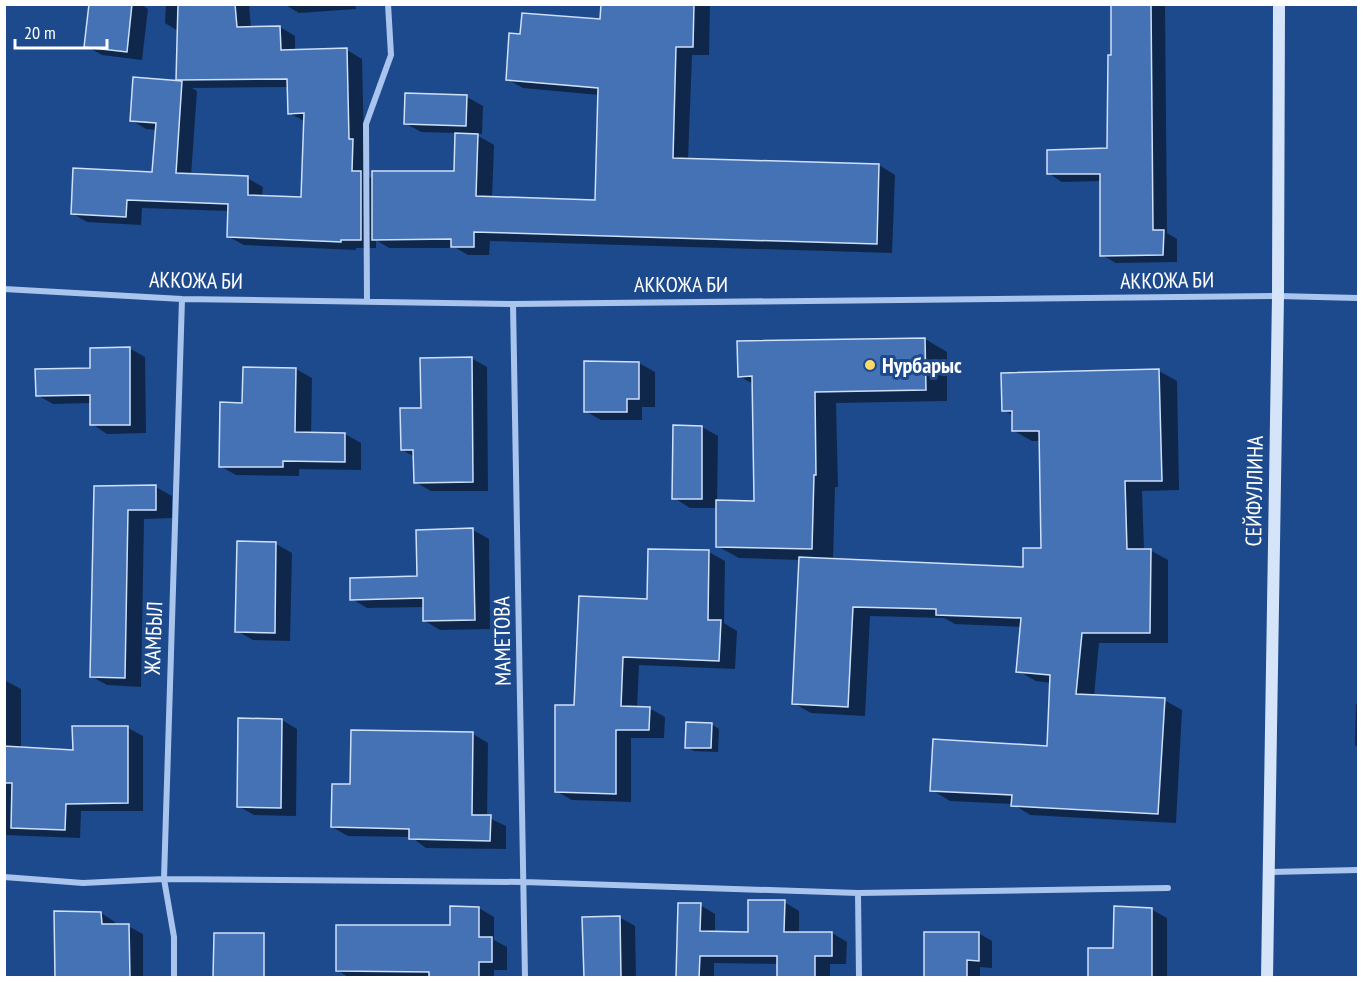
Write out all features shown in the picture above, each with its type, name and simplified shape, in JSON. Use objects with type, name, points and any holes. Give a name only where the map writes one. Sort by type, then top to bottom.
[{"type":"main road","name":"СЕЙФУЛЛИНА","points":[[1267,978],[1278,296],[1279,4]]},
{"type":"street","points":[[367,301],[366,124],[391,55],[388,4]]},
{"type":"street","name":"АККОЖА БИ","points":[[4,290],[182,299],[513,304],[1278,296],[1359,298]]},
{"type":"street","name":"ЖАМБЫЛ","points":[[174,978],[174,937],[164,879],[182,299]]},
{"type":"street","name":"МАМЕТОВА","points":[[513,304],[525,978]]},
{"type":"street","points":[[1268,872],[1359,870]]},
{"type":"street","points":[[4,877],[83,883],[164,879],[524,882],[858,893],[1168,888]]},
{"type":"street","points":[[858,893],[859,978]]},
{"type":"building","points":[[89,4],[132,4],[127,52],[84,47]]},
{"type":"building","points":[[178,4],[235,4],[237,27],[280,26],[281,50],[347,48],[349,139],[353,139],[352,171],[361,171],[361,240],[341,240],[341,242],[227,237],[228,204],[127,200],[126,217],[71,214],[73,168],[152,172],[156,123],[130,121],[133,77],[182,81],[176,173],[248,176],[248,195],[301,197],[304,113],[288,114],[287,79],[176,80]]},
{"type":"building","points":[[601,4],[694,4],[693,47],[676,47],[673,158],[879,164],[877,244],[474,232],[474,247],[451,247],[451,239],[372,240],[372,171],[454,171],[455,133],[478,134],[476,196],[595,200],[598,88],[506,80],[509,33],[520,34],[522,13],[600,19]]},
{"type":"building","points":[[1111,4],[1151,4],[1153,230],[1164,230],[1163,255],[1100,256],[1100,174],[1047,174],[1047,150],[1107,148]]},
{"type":"building","points":[[405,93],[467,95],[466,126],[404,124]]},
{"type":"building","points":[[925,338],[926,390],[815,392],[816,475],[814,475],[812,549],[716,547],[716,500],[754,501],[752,376],[738,377],[737,341]]},
{"type":"building","points":[[130,347],[130,425],[90,425],[90,395],[36,396],[35,369],[90,368],[90,348]]},
{"type":"building","points":[[472,357],[473,482],[414,483],[413,450],[401,450],[400,408],[421,408],[420,358]]},
{"type":"building","points":[[584,361],[639,362],[639,399],[627,399],[627,412],[584,412]]},
{"type":"building","points":[[243,367],[296,368],[295,432],[345,433],[345,462],[283,461],[283,467],[219,467],[220,402],[242,403]]},
{"type":"building","points":[[1159,369],[1162,481],[1125,481],[1127,549],[1151,549],[1150,633],[1082,633],[1076,694],[1165,698],[1158,814],[1011,806],[1012,795],[930,791],[933,739],[1047,746],[1050,675],[1016,672],[1021,618],[936,615],[936,609],[853,607],[848,707],[792,704],[799,557],[1023,567],[1023,548],[1041,548],[1039,431],[1012,431],[1012,411],[1002,411],[1001,373]]},
{"type":"building","points":[[673,425],[702,426],[702,499],[672,499]]},
{"type":"building","points":[[156,485],[156,510],[128,510],[125,678],[90,677],[94,486]]},
{"type":"building","points":[[473,528],[475,620],[423,621],[423,598],[350,600],[350,578],[417,576],[416,530]]},
{"type":"building","points":[[237,541],[276,542],[275,633],[235,632]]},
{"type":"building","points":[[648,549],[709,550],[708,620],[721,620],[719,661],[623,657],[621,706],[650,707],[649,730],[616,730],[616,794],[555,792],[555,705],[574,705],[579,596],[647,599]]},
{"type":"building","points":[[238,718],[282,719],[281,808],[237,807]]},
{"type":"building","points":[[686,722],[712,723],[711,748],[685,748]]},
{"type":"building","points":[[72,726],[128,726],[128,803],[66,804],[65,830],[11,828],[12,783],[4,783],[4,746],[73,750]]},
{"type":"building","points":[[351,730],[473,732],[472,815],[491,815],[490,841],[409,839],[409,829],[331,827],[332,784],[350,784]]},
{"type":"building","points":[[748,900],[785,900],[784,932],[832,932],[832,956],[815,956],[815,978],[777,978],[777,956],[700,956],[699,978],[676,977],[678,903],[701,903],[700,931],[748,932]]},
{"type":"building","points":[[450,906],[479,907],[479,937],[492,937],[492,962],[479,962],[479,978],[429,978],[429,972],[336,971],[336,925],[450,925]]},
{"type":"building","points":[[1114,906],[1152,908],[1152,978],[1088,978],[1088,948],[1113,948]]},
{"type":"building","points":[[54,911],[101,912],[102,924],[129,924],[130,978],[55,978]]},
{"type":"building","points":[[620,916],[621,978],[584,978],[582,917]]},
{"type":"building","points":[[924,932],[979,932],[979,961],[967,960],[967,978],[924,978]]},
{"type":"building","points":[[214,933],[264,933],[264,978],[213,978]]},
{"type":"place","name":"Нурбарыс","points":[[870,365]]}]
